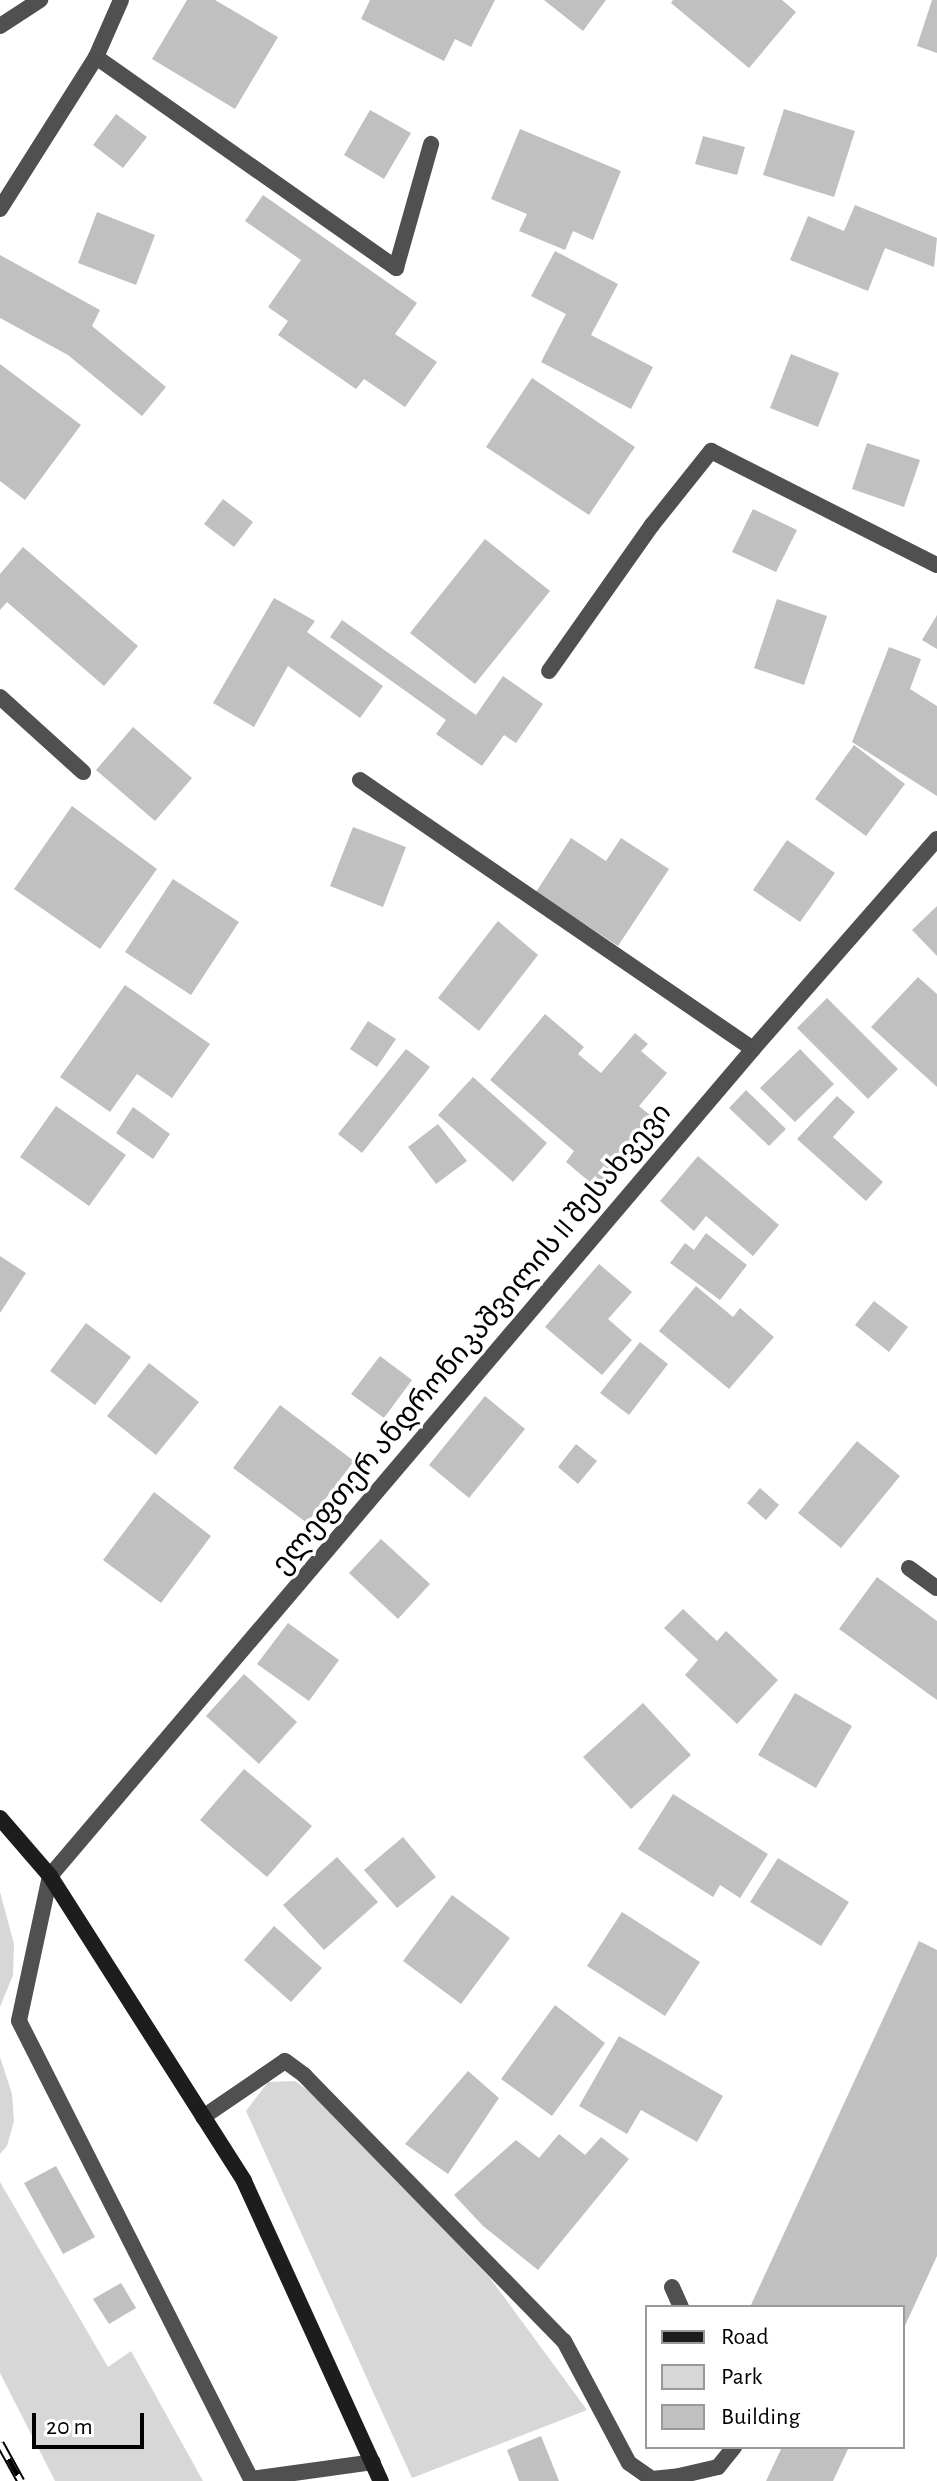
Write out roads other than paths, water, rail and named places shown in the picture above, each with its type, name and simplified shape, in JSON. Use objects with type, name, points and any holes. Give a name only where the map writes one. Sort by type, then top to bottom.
[{"type":"main road","points":[[0,1818],[50,1876],[244,2181],[381,2481]]},
{"type":"street","points":[[0,26],[40,0]]},
{"type":"street","points":[[0,209],[96,57],[121,0]]},
{"type":"street","points":[[96,57],[396,268],[431,144]]},
{"type":"street","points":[[549,671],[652,525],[711,451],[937,565]]},
{"type":"street","points":[[0,697],[83,772]]},
{"type":"street","points":[[360,780],[753,1049]]},
{"type":"street","name":"ელეფთერ ანდრონიკაშვილის II შესახვევი","points":[[50,1876],[753,1049],[937,839]]},
{"type":"street","points":[[909,1568],[937,1588]]},
{"type":"street","points":[[50,1876],[19,2021],[251,2479],[373,2462]]},
{"type":"street","points":[[203,2117],[285,2061],[315,2086],[564,2341],[629,2463],[652,2479],[679,2476],[718,2467],[732,2449]]},
{"type":"street","points":[[672,2287],[680,2305]]},
{"type":"railway","points":[[0,2443],[21,2481]]}]
